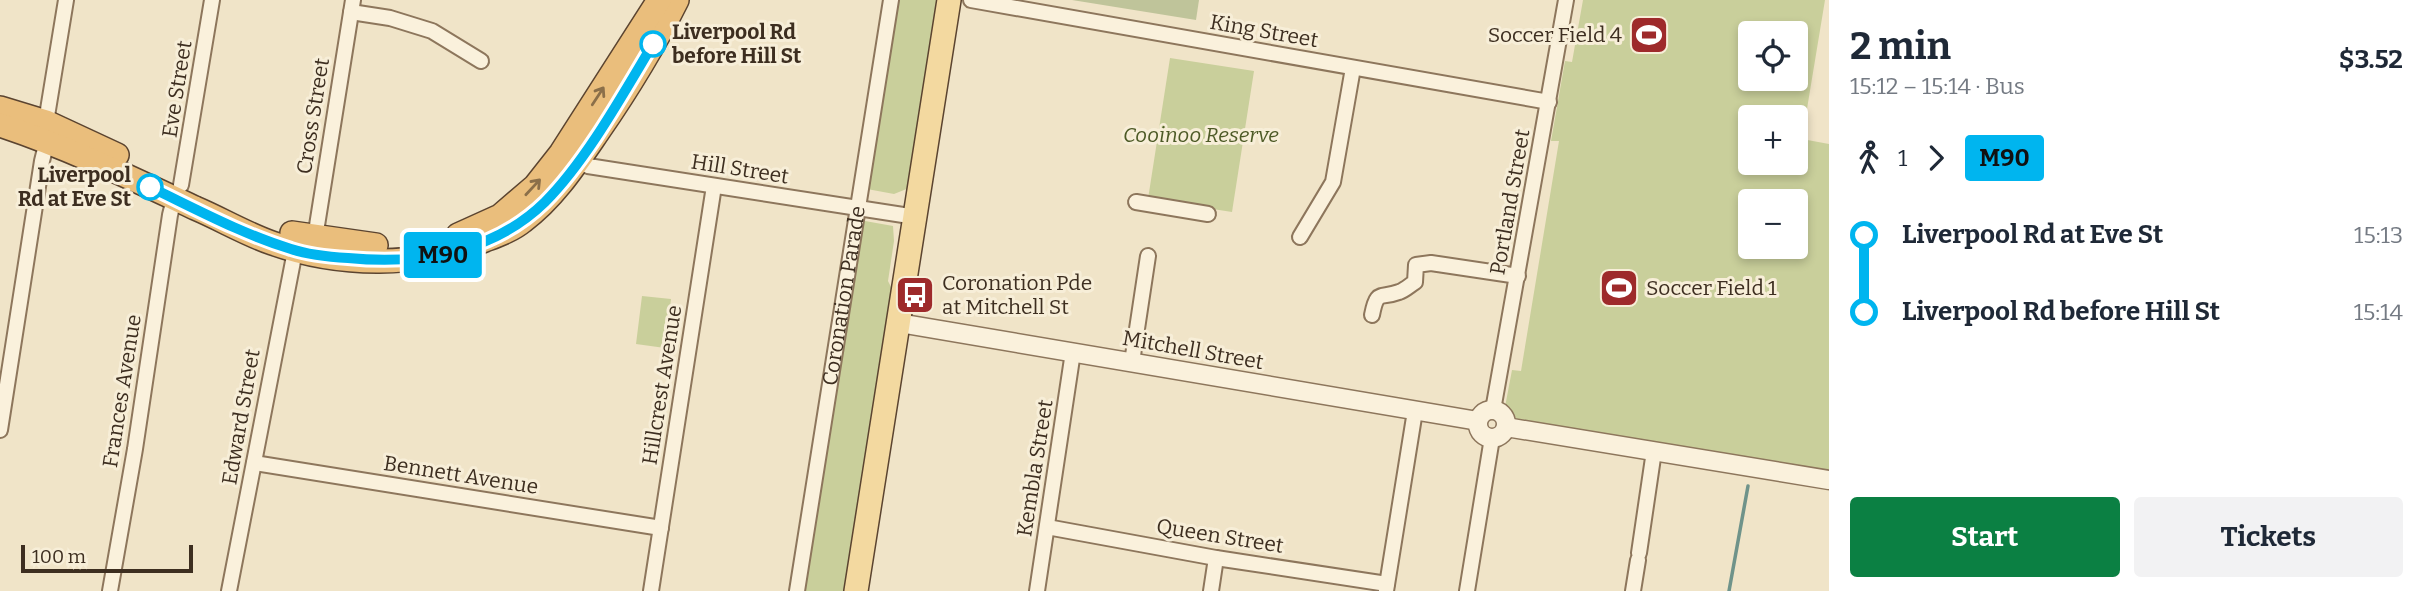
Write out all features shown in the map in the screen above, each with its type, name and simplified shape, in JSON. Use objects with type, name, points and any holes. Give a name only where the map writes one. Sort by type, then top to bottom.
[{"type":"highway","points":[[178,192],[249,234],[295,251],[374,261],[424,259],[459,251],[524,221],[547,200],[659,0]]},
{"type":"highway","points":[[0,108],[178,192],[284,231],[366,245],[429,243],[455,236],[500,216],[570,157],[628,87],[677,0]]},
{"type":"highway","points":[[0,125],[47,131]]},
{"type":"main road","points":[[856,591],[949,0]]},
{"type":"street","points":[[0,430],[66,0]]},
{"type":"street","name":"Eve Street","points":[[178,192],[212,0]]},
{"type":"street","name":"Coronation Parade","points":[[797,591],[891,0]]},
{"type":"street","name":"King Street","points":[[971,0],[1549,102]]},
{"type":"street","name":"Portland Street","points":[[1493,410],[1566,0]]},
{"type":"street","points":[[352,6],[432,30],[481,61]]},
{"type":"street","name":"Cross Street","points":[[314,238],[352,6]]},
{"type":"street","points":[[1300,237],[1333,182],[1353,68]]},
{"type":"street","name":"Hill Street","points":[[570,157],[588,166],[916,217]]},
{"type":"street","name":"Hillcrest Avenue","points":[[651,591],[714,186]]},
{"type":"street","name":"Frances Avenue","points":[[110,591],[135,449],[169,222],[178,192]]},
{"type":"street","points":[[1136,202],[1209,214]]},
{"type":"street","name":"Edward Street","points":[[229,591],[295,251]]},
{"type":"street","points":[[1132,362],[1148,256]]},
{"type":"street","points":[[1372,315],[1375,300],[1380,295],[1399,292],[1415,282],[1416,265],[1431,263],[1518,276]]},
{"type":"street","name":"Mitchell Street","points":[[899,323],[1478,421]]},
{"type":"street","name":"Kembla Street","points":[[1037,591],[1073,352]]},
{"type":"street","points":[[1467,591],[1499,432],[1504,415],[1493,410],[1486,411],[1478,421],[1482,434],[1499,432],[1654,451],[1829,480]]},
{"type":"street","points":[[1386,587],[1415,411]]},
{"type":"street","points":[[1633,591],[1654,451]]},
{"type":"street","name":"Bennett Avenue","points":[[254,463],[661,528]]},
{"type":"street","name":"Queen Street","points":[[1048,527],[1386,587]]},
{"type":"street","points":[[1211,591],[1216,558]]},
{"type":"green space","points":[[897,0],[941,0],[909,188],[894,194],[867,189]]},
{"type":"green space","points":[[1072,0],[1199,0],[1196,20]]},
{"type":"green space","points":[[1583,0],[1825,0],[1808,105],[1738,105],[1738,175],[1808,175],[1808,140],[1829,144],[1829,473],[1517,419],[1505,407],[1512,370],[1521,371],[1559,141],[1551,141],[1565,61],[1572,62]]},
{"type":"green space","name":"Cooinoo Reserve","points":[[1170,58],[1254,71],[1232,212],[1148,199]]},
{"type":"green space","points":[[865,221],[893,226],[894,241],[888,281],[892,289],[844,591],[805,591],[861,228]]},
{"type":"green space","points":[[642,296],[671,299],[665,348],[636,344]]},
{"type":"waterway","points":[[1729,591],[1748,486]]},
{"type":"bus line","name":"M90","points":[[150,187],[249,234],[295,251],[374,261],[424,259],[459,251],[516,226],[547,200],[578,161],[653,44]]},
{"type":"place","name":"Soccer Field 4","points":[[1649,35]]},
{"type":"place","name":"Liverpool Rd before Hill St","points":[[653,44]]},
{"type":"place","name":"Liverpool Rd at Eve St","points":[[150,187]]},
{"type":"place","name":"Soccer Field 1","points":[[1619,288]]},
{"type":"place","name":"Coronation Pde at Mitchell St","points":[[915,295]]}]
